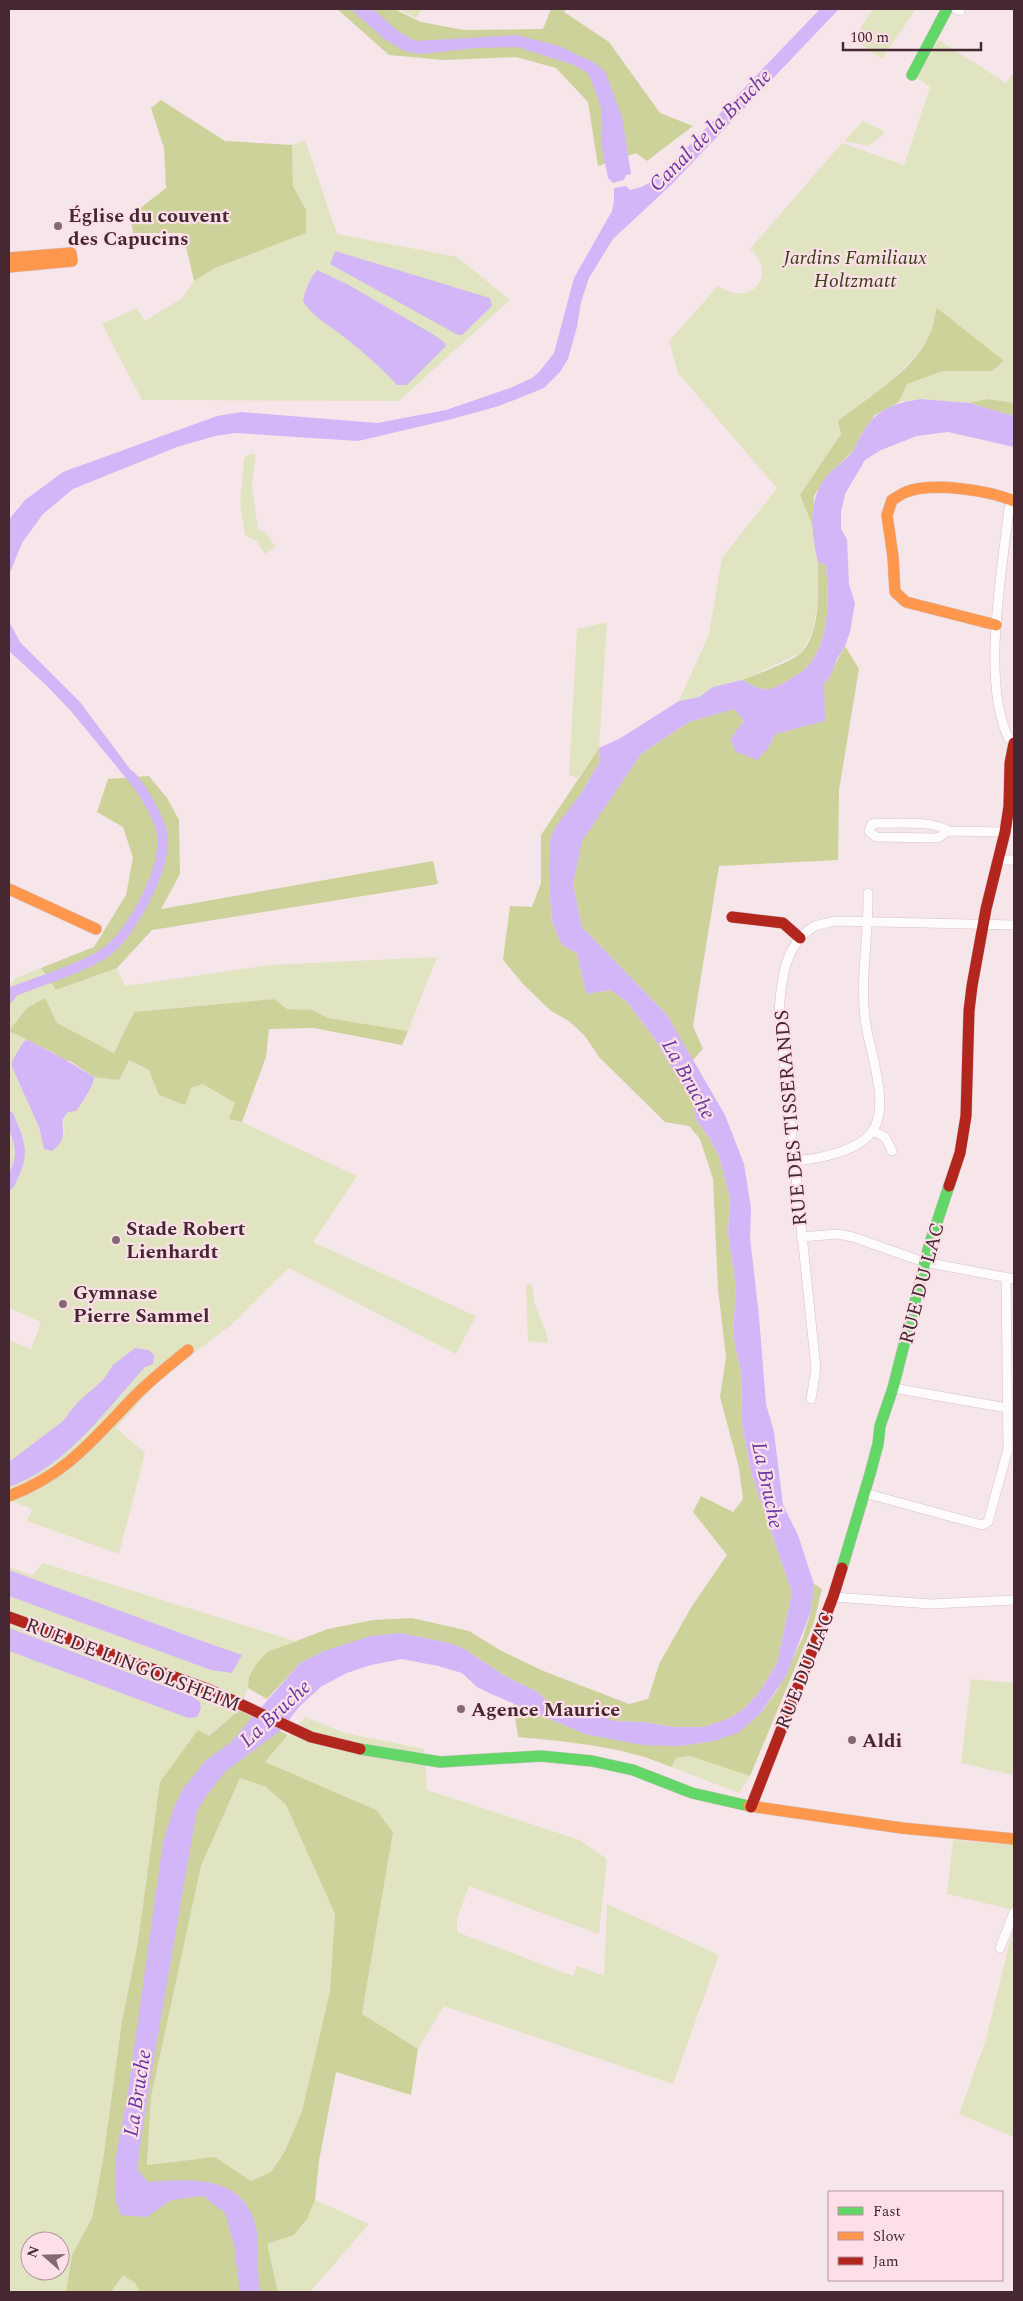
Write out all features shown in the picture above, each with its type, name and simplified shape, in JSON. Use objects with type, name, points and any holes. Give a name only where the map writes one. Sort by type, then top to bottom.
[{"type":"street","points":[[912,74],[936,34],[948,9]]},
{"type":"street","points":[[9,258],[70,253],[72,261],[9,267]]},
{"type":"street","points":[[996,625],[906,602],[895,592],[893,557],[887,515],[892,500],[906,492],[945,487],[1000,495],[1014,501],[1009,510],[996,625],[995,663],[1001,717],[1009,739],[1014,742]]},
{"type":"street","name":"RUE DU LAC","points":[[751,1807],[833,1597],[878,1444],[880,1426],[893,1388],[924,1262],[952,1180],[964,1130],[969,1011],[983,923],[1005,832],[1009,806],[1010,763],[1014,742]]},
{"type":"street","points":[[948,831],[940,837],[934,838],[876,836],[869,831],[872,824],[878,823],[932,825],[943,827],[948,831],[1005,832]]},
{"type":"street","points":[[998,860],[1014,860]]},
{"type":"street","points":[[9,889],[96,929]]},
{"type":"street","points":[[794,1161],[817,1159],[834,1154],[864,1140],[873,1131],[878,1119],[880,1103],[865,1018],[864,978],[869,921],[868,893]]},
{"type":"street","points":[[732,917],[783,923],[800,938]]},
{"type":"street","name":"RUE DES TISSERANDS","points":[[811,1399],[816,1369],[779,1013],[784,971],[789,956],[800,938],[815,926],[834,921],[1014,925]]},
{"type":"street","points":[[873,1131],[885,1137],[892,1151]]},
{"type":"street","points":[[801,1237],[838,1234],[853,1237],[924,1262],[1010,1278],[1008,1449],[988,1522],[982,1525],[864,1493]]},
{"type":"street","points":[[9,1496],[21,1492],[58,1472],[106,1429],[147,1384],[188,1350]]},
{"type":"street","points":[[893,1388],[1007,1408]]},
{"type":"street","points":[[833,1597],[931,1604],[1014,1600]]},
{"type":"street","name":"RUE DE LINGOLSHEIM","points":[[9,1617],[172,1676],[245,1706],[302,1733],[334,1744],[394,1757],[426,1761],[542,1756],[598,1762],[633,1770],[700,1795],[751,1807],[921,1830],[1014,1839]]},
{"type":"street","points":[[1000,1948],[1014,1912]]},
{"type":"green space","points":[[337,9],[394,9],[421,22],[464,30],[543,29],[551,9],[565,9],[564,12],[609,42],[660,113],[693,126],[647,161],[636,153],[598,166],[588,102],[556,68],[516,57],[444,60],[389,55]]},
{"type":"green space","points":[[398,9],[422,9],[416,18]]},
{"type":"green space","points":[[873,9],[916,9],[882,59],[853,39]]},
{"type":"green space","name":"Jardins Familiaux Holtzmatt","points":[[939,40],[1006,83],[1014,71],[1014,403],[988,399],[969,403],[921,399],[899,402],[907,384],[943,371],[992,371],[1004,362],[937,309],[929,338],[916,356],[841,434],[800,495],[813,527],[818,562],[817,605],[813,631],[801,653],[742,680],[713,687],[699,697],[679,701],[709,634],[722,558],[777,488],[678,373],[669,341],[718,286],[731,292],[742,293],[751,291],[758,285],[762,268],[758,258],[750,249],[842,143],[904,165],[930,87],[916,77]]},
{"type":"green space","points":[[161,100],[225,141],[292,145],[293,186],[306,210],[306,233],[215,268],[194,281],[183,233],[133,233],[130,216],[166,188],[164,148],[151,108]]},
{"type":"green space","points":[[863,121],[882,130],[884,134],[869,146],[844,141]]},
{"type":"green space","points":[[305,140],[337,234],[457,257],[510,300],[399,401],[142,400],[102,324],[137,308],[145,321],[182,298],[194,281],[215,268],[306,233],[306,210],[293,186],[292,145]]},
{"type":"green space","points":[[937,308],[1004,361],[992,371],[943,371],[907,384],[899,402],[875,415],[861,435],[854,450],[827,476],[814,496],[813,527],[800,495],[841,434],[838,421],[888,384],[911,362],[930,335]]},
{"type":"green space","points":[[988,399],[1014,403],[1014,416],[969,403]]},
{"type":"green space","points":[[250,453],[256,455],[252,485],[258,530],[265,532],[276,547],[265,554],[256,541],[245,535],[240,504],[244,459]]},
{"type":"green space","points":[[818,562],[826,565],[828,602],[822,640],[811,662],[797,675],[770,689],[760,688],[742,680],[774,668],[798,656],[808,643],[816,621]]},
{"type":"green space","points":[[607,622],[599,748],[578,778],[569,775],[577,629]]},
{"type":"green space","points":[[845,646],[859,669],[839,790],[838,860],[719,866],[693,1026],[703,1049],[692,1061],[667,1015],[582,927],[573,884],[581,841],[641,754],[689,722],[734,709],[744,721],[730,740],[737,752],[768,748],[775,734],[824,721],[824,684]]},
{"type":"green space","points":[[599,748],[600,761],[582,792],[549,882],[552,922],[562,945],[577,953],[586,994],[612,990],[627,1002],[654,1038],[692,1100],[696,1120],[719,1156],[730,1198],[728,1233],[736,1288],[733,1335],[742,1377],[741,1419],[751,1472],[792,1593],[777,1663],[760,1691],[744,1709],[730,1718],[704,1727],[673,1727],[644,1722],[614,1721],[591,1713],[562,1714],[536,1691],[505,1676],[463,1648],[449,1643],[400,1633],[324,1651],[300,1663],[267,1699],[248,1688],[249,1677],[257,1663],[267,1652],[328,1629],[373,1620],[412,1618],[469,1631],[500,1650],[541,1670],[629,1704],[648,1699],[659,1664],[692,1606],[727,1555],[693,1512],[701,1496],[733,1512],[743,1499],[739,1468],[720,1397],[726,1357],[718,1289],[713,1179],[700,1139],[689,1126],[665,1122],[599,1057],[585,1036],[569,1021],[551,1011],[523,984],[503,960],[510,906],[532,907],[541,883],[541,835]]},
{"type":"green space","points":[[149,776],[167,798],[179,820],[180,874],[161,909],[433,861],[438,884],[152,930],[117,968],[56,990],[41,968],[94,947],[126,895],[133,858],[123,827],[97,812],[108,779]]},
{"type":"green space","points":[[437,957],[408,1031],[328,1018],[313,1010],[287,1009],[274,999],[134,1012],[114,1053],[57,1023],[9,1031],[9,985],[16,978],[41,968],[56,990],[117,968],[125,986],[269,965]]},
{"type":"green space","points":[[45,998],[57,1023],[114,1053],[134,1012],[274,999],[287,1009],[313,1010],[328,1018],[408,1031],[402,1045],[314,1028],[269,1029],[266,1057],[242,1122],[229,1119],[235,1103],[203,1084],[191,1088],[185,1105],[159,1095],[149,1070],[129,1060],[119,1080],[94,1077],[70,1061],[62,1060],[56,1054],[9,1031],[27,1008]]},
{"type":"green space","points":[[9,1031],[28,1040],[24,1041],[12,1061],[12,1067],[39,1127],[44,1148],[48,1151],[65,1132],[62,1120],[68,1112],[87,1097],[94,1077],[119,1080],[129,1059],[191,1088],[203,1084],[235,1103],[230,1119],[242,1122],[357,1176],[313,1242],[476,1316],[456,1354],[289,1268],[231,1325],[163,1376],[116,1428],[145,1453],[119,1554],[27,1521],[32,1509],[9,1500],[9,1340],[31,1349],[41,1322],[9,1308]]},
{"type":"green space","points":[[529,1284],[532,1286],[535,1305],[546,1332],[548,1343],[528,1341],[526,1286]]},
{"type":"green space","points":[[43,1563],[295,1641],[267,1652],[249,1677],[248,1688],[239,1710],[208,1736],[198,1730],[138,1942],[122,2021],[103,2160],[92,2218],[72,2255],[70,2267],[70,2231],[20,2231],[20,2281],[68,2281],[66,2292],[9,2292],[9,1567],[32,1575]]},
{"type":"green space","points":[[814,1584],[822,1589],[814,1622],[750,1776],[690,1756],[676,1758],[671,1767],[634,1754],[596,1746],[518,1737],[513,1703],[585,1734],[679,1746],[714,1741],[760,1714],[778,1689],[803,1637],[811,1611]]},
{"type":"green space","points":[[971,1679],[1014,1683],[1014,1775],[961,1763]]},
{"type":"green space","points":[[239,1710],[288,1735],[265,1762],[376,1810],[393,1832],[362,2014],[418,2049],[411,2095],[336,2072],[319,2161],[315,2200],[307,2219],[294,2235],[267,2244],[278,2292],[140,2292],[135,2283],[123,2275],[111,2292],[66,2292],[68,2281],[70,2281],[72,2255],[92,2218],[103,2160],[122,2021],[138,1942],[160,1782],[198,1730],[209,1736]],"holes":[[[240,1778],[266,1787],[286,1805],[335,1914],[330,1991],[302,2111],[285,2151],[271,2172],[251,2181],[215,2157],[147,2165],[151,2097],[201,1866]]]},
{"type":"green space","points":[[305,1717],[345,1733],[424,1749],[427,1790],[580,1840],[607,1859],[599,1934],[469,1886],[457,1919],[457,1932],[573,1976],[577,1966],[604,1976],[607,1904],[719,1955],[673,2084],[444,2006],[418,2049],[362,2015],[393,1832],[265,1762]]},
{"type":"green space","points":[[690,1756],[750,1776],[739,1793],[671,1767],[676,1758]]},
{"type":"green space","points":[[240,1778],[266,1787],[286,1805],[335,1914],[330,1991],[302,2111],[285,2151],[271,2172],[251,2181],[215,2157],[147,2165],[151,2097],[201,1866]]},
{"type":"green space","points":[[953,1840],[1014,1845],[1014,1910],[947,1894]]},
{"type":"green space","points":[[1014,1925],[1014,2137],[959,2114],[986,2039]]},
{"type":"green space","points":[[315,2200],[369,2224],[310,2292],[278,2292],[266,2244],[293,2234],[298,2230],[306,2219]]},
{"type":"green space","points":[[123,2274],[135,2283],[140,2292],[111,2292]]},
{"type":"water","points":[[351,9],[373,9],[398,31],[415,41],[517,35],[559,46],[593,62],[605,71],[622,117],[631,174],[626,175],[624,180],[613,183],[608,178],[601,144],[602,110],[590,77],[586,72],[574,65],[517,47],[476,48],[420,54],[404,51],[383,38]]},
{"type":"water","points":[[820,9],[839,9],[671,185],[613,239],[589,278],[581,302],[577,327],[568,359],[560,372],[544,388],[499,406],[358,441],[236,433],[215,436],[177,447],[73,489],[43,514],[22,543],[9,575],[9,520],[25,500],[63,472],[217,416],[241,412],[377,423],[446,410],[510,388],[532,378],[554,353],[574,278],[612,211],[614,188],[626,186],[630,190],[634,189],[647,184],[662,174]]},
{"type":"water","points":[[335,251],[490,298],[492,306],[462,335],[458,335],[330,264]]},
{"type":"water","points":[[317,270],[349,285],[434,335],[444,342],[446,346],[407,385],[397,385],[365,354],[316,317],[307,307],[303,301],[304,297],[308,285]]},
{"type":"water","name":"La Bruche","points":[[921,399],[969,403],[1014,416],[1014,447],[948,432],[917,436],[881,450],[865,460],[845,494],[841,512],[841,529],[847,539],[849,584],[855,603],[850,632],[845,646],[837,659],[831,675],[824,684],[825,721],[775,734],[768,748],[757,760],[736,752],[730,739],[744,721],[734,709],[689,722],[641,754],[582,841],[573,884],[582,927],[667,1015],[725,1115],[744,1164],[751,1208],[750,1238],[766,1404],[774,1432],[783,1505],[798,1535],[814,1584],[811,1611],[786,1676],[760,1714],[738,1733],[714,1741],[678,1746],[642,1745],[585,1734],[489,1693],[477,1687],[462,1673],[402,1659],[371,1665],[347,1673],[322,1686],[299,1707],[281,1730],[225,1772],[197,1811],[149,2087],[137,2169],[148,2182],[198,2181],[228,2189],[240,2197],[250,2210],[256,2227],[258,2276],[261,2292],[240,2292],[234,2245],[225,2213],[203,2196],[171,2200],[147,2217],[121,2215],[115,2199],[115,2162],[128,2091],[163,1842],[174,1807],[183,1789],[206,1760],[230,1743],[300,1663],[324,1651],[371,1636],[400,1633],[449,1643],[463,1648],[505,1676],[536,1691],[562,1714],[591,1713],[615,1721],[644,1722],[673,1727],[704,1727],[730,1718],[744,1709],[760,1691],[777,1663],[792,1593],[751,1472],[741,1419],[742,1377],[733,1335],[736,1288],[728,1233],[730,1198],[719,1156],[696,1120],[692,1100],[654,1038],[627,1002],[611,990],[586,994],[577,953],[562,945],[552,922],[549,882],[550,843],[554,829],[582,792],[600,761],[599,748],[619,739],[679,701],[699,697],[713,687],[742,680],[760,688],[770,689],[794,677],[809,665],[822,640],[828,602],[826,565],[818,562],[812,516],[821,484],[853,451],[867,425],[880,413],[894,405]]},
{"type":"water","points":[[9,621],[20,642],[80,702],[142,785],[135,789],[70,710],[9,651]]},
{"type":"water","points":[[28,1040],[94,1077],[90,1090],[76,1111],[68,1112],[62,1120],[63,1137],[52,1151],[44,1149],[39,1127],[12,1067],[12,1061],[24,1041]]},
{"type":"water","points":[[135,1348],[149,1350],[154,1355],[153,1364],[145,1367],[100,1419],[67,1452],[30,1478],[9,1487],[9,1462],[63,1421],[77,1403],[103,1380],[113,1365]]},
{"type":"water","points":[[9,1570],[242,1655],[232,1673],[211,1670],[9,1596]]},
{"type":"water","points":[[9,1628],[191,1696],[200,1702],[201,1708],[197,1717],[188,1718],[9,1651]]},
{"type":"waterway","name":"Canal de la Bruche","points":[[9,998],[14,991],[65,972],[103,954],[120,938],[140,909],[156,875],[163,842],[161,829],[155,815],[144,794],[131,776]]},
{"type":"waterway","name":"Canal de la Bruche","points":[[9,1116],[20,1150],[18,1165],[9,1185]]},
{"type":"traffic: fast","points":[[912,75],[947,9]]},
{"type":"traffic: fast","points":[[842,1568],[870,1474],[878,1444],[880,1426],[893,1388],[929,1246],[949,1186]]},
{"type":"traffic: fast","points":[[360,1749],[440,1762],[541,1756],[592,1761],[633,1770],[692,1793],[749,1806]]},
{"type":"traffic: slow","points":[[9,258],[71,253],[72,261],[9,267]]},
{"type":"traffic: slow","points":[[996,625],[906,602],[895,592],[893,557],[887,515],[892,500],[906,492],[917,489],[960,489],[990,494],[1014,501]]},
{"type":"traffic: slow","points":[[9,889],[96,929]]},
{"type":"traffic: slow","points":[[9,1496],[29,1488],[46,1478],[76,1456],[144,1387],[188,1350]]},
{"type":"traffic: slow","points":[[749,1806],[902,1828],[1014,1839]]},
{"type":"traffic: jam","points":[[949,1186],[960,1153],[966,1116],[969,1011],[972,986],[986,909],[1005,832],[1009,806],[1010,763],[1014,743]]},
{"type":"traffic: jam","points":[[732,917],[783,923],[800,938]]},
{"type":"traffic: jam","points":[[751,1807],[833,1597],[842,1568]]},
{"type":"traffic: jam","points":[[9,1617],[210,1690],[311,1737],[360,1749]]},
{"type":"place","name":"Église du couvent des Capucins","points":[[58,226]]},
{"type":"place","name":"Stade Robert Lienhardt","points":[[116,1240]]},
{"type":"place","name":"Gymnase Pierre Sammel","points":[[63,1304]]},
{"type":"place","name":"Agence Maurice","points":[[461,1709]]},
{"type":"place","name":"Aldi","points":[[852,1740]]}]
